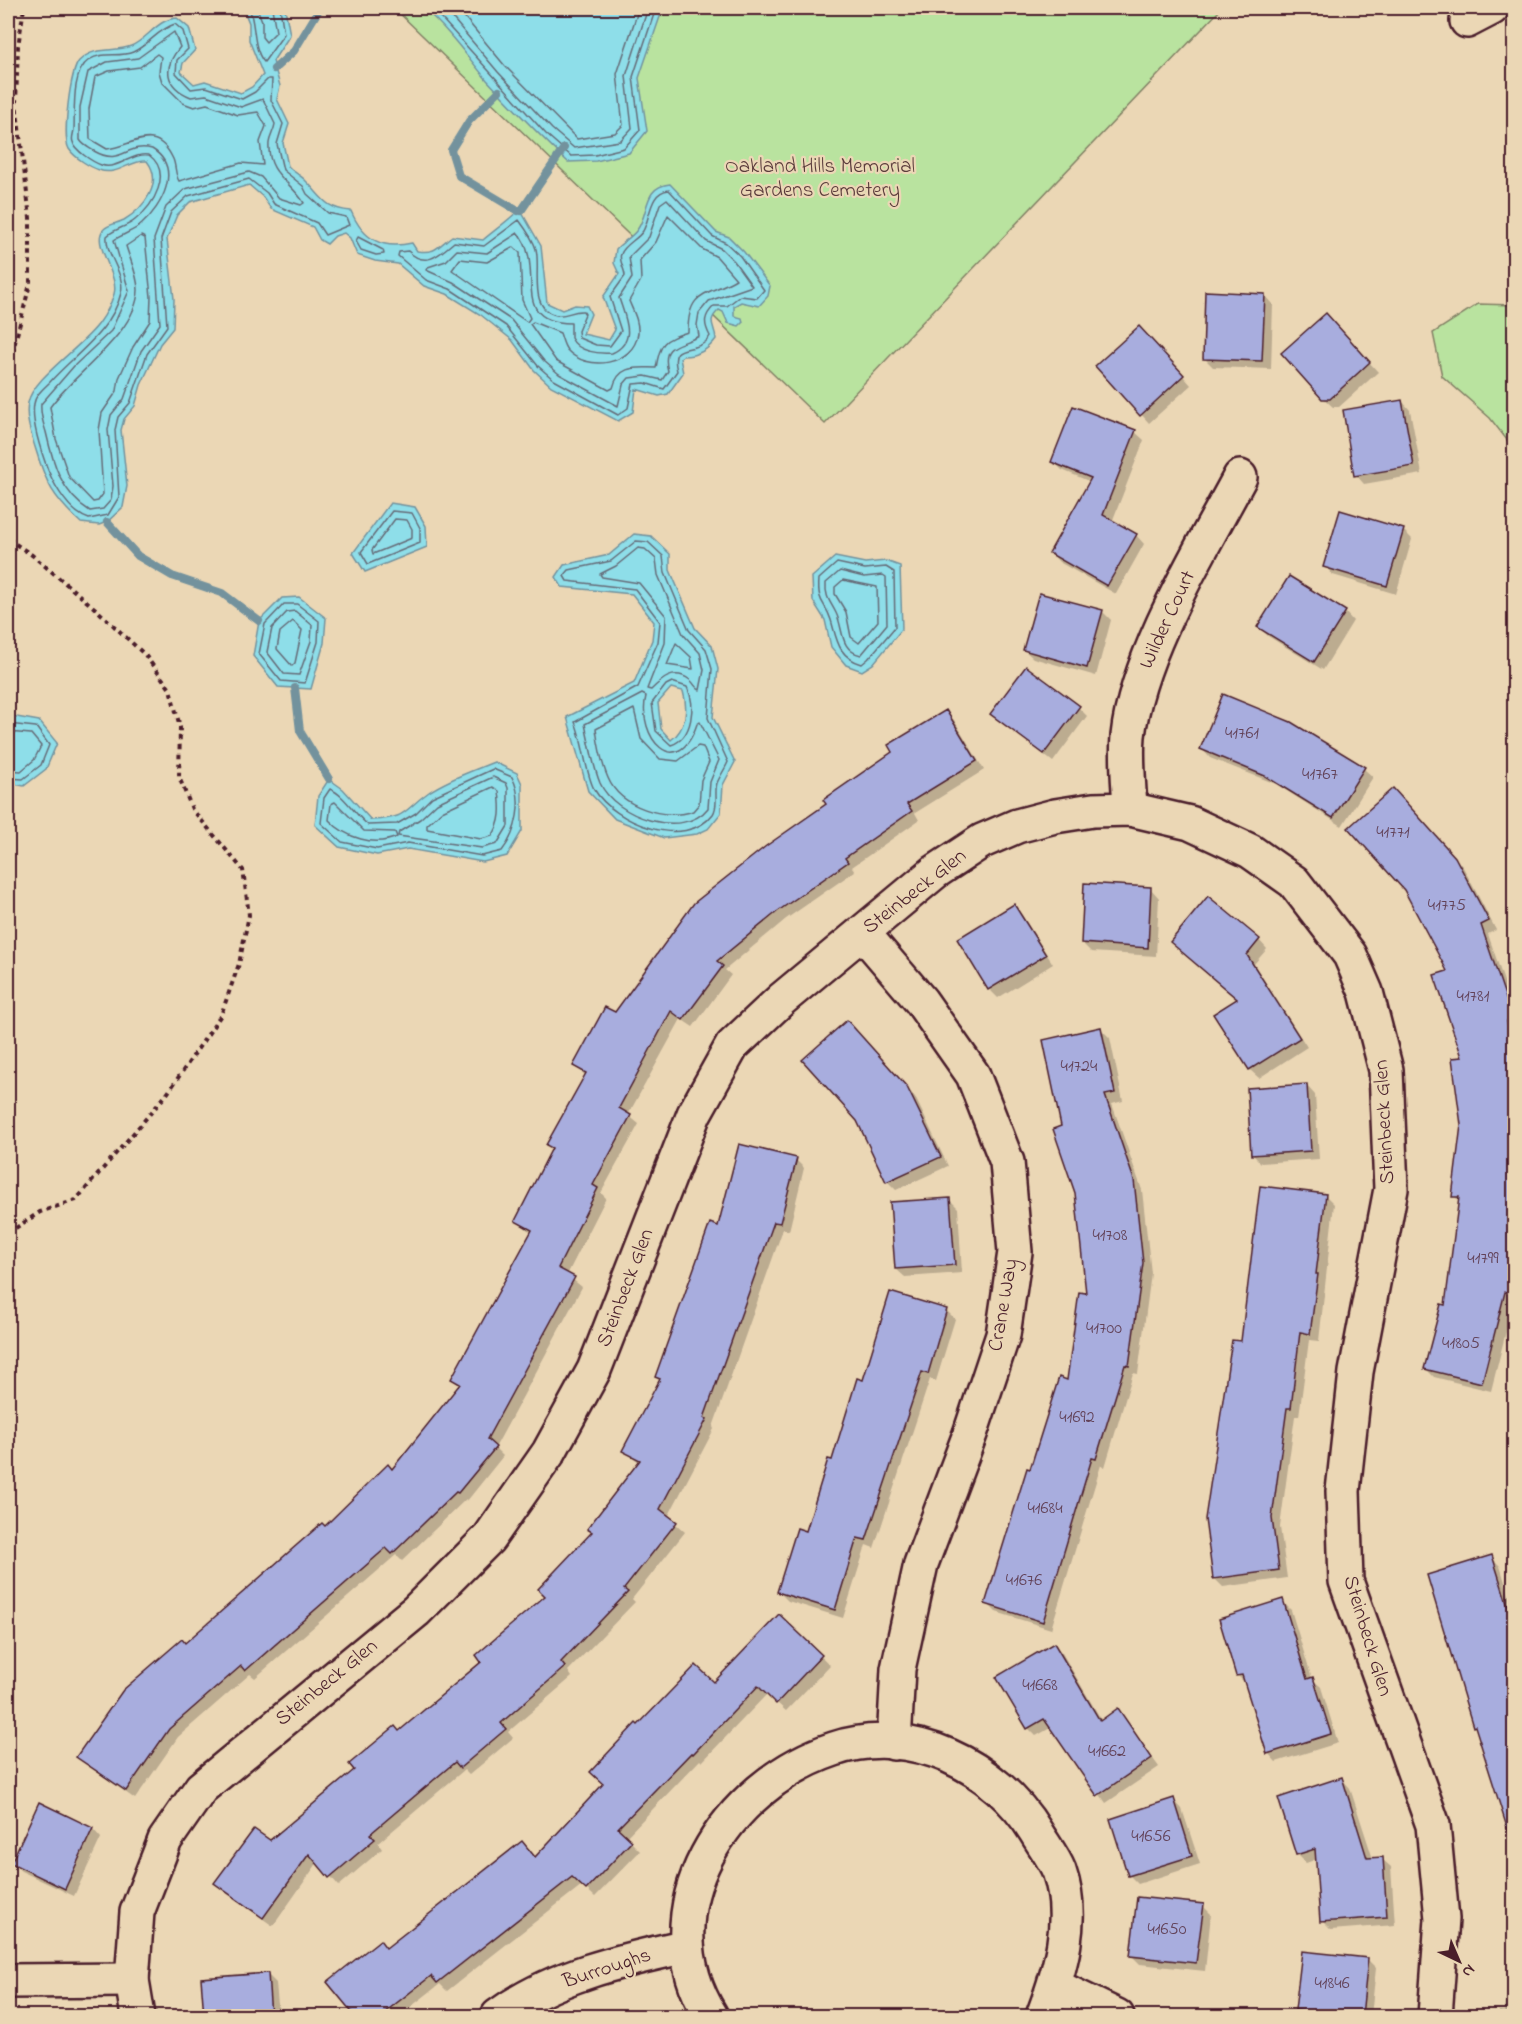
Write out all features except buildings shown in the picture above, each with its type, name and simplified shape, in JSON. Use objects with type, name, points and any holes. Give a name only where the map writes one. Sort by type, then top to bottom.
[{"type":"street","name":"Wilder Court","points":[[1130,809],[1128,736],[1143,669],[1196,558],[1240,477]]},
{"type":"street","name":"Steinbeck Glen","points":[[138,2016],[132,1980],[136,1912],[165,1840],[201,1788],[416,1611],[489,1538],[549,1452],[594,1370],[694,1114],[732,1046],[782,999],[935,872],[982,841],[1017,826],[1055,816],[1093,810],[1130,809],[1200,828],[1250,851],[1294,882],[1350,955],[1366,992],[1386,1070],[1391,1189],[1356,1372],[1343,1491],[1346,1581],[1433,1825],[1442,1920],[1435,2016]]},
{"type":"street","name":"Crane Way","points":[[863,933],[921,1000],[973,1075],[1007,1162],[1015,1252],[1003,1335],[970,1434],[921,1564],[898,1669],[894,1743]]},
{"type":"street","points":[[711,2016],[692,1977],[687,1946],[686,1918],[691,1893],[707,1857],[729,1820],[753,1794],[796,1765],[835,1748],[869,1742],[928,1748],[968,1765],[986,1775],[1025,1815],[1059,1870],[1066,1906],[1064,1947],[1043,2016]]},
{"type":"street","name":"Burroughs","points":[[498,2016],[547,1989],[592,1970],[687,1946]]},
{"type":"street","points":[[8,1981],[132,1980]]},
{"type":"street","points":[[1054,1986],[1116,2016]]},
{"type":"path","points":[[8,370],[30,284],[30,218],[16,103],[18,46],[24,8]]},
{"type":"path","points":[[8,539],[32,555],[99,611],[145,655],[170,689],[180,727],[179,777],[192,809],[243,870],[249,915],[239,964],[221,1015],[167,1094],[75,1200],[40,1212],[8,1233]]},
{"type":"green space","name":"Oakland Hills Memorial Gardens Cemetery","points":[[394,8],[1222,8],[825,424]]},
{"type":"green space","points":[[1478,304],[1514,305],[1514,449],[1490,418],[1442,376],[1433,333]]},
{"type":"water","points":[[243,8],[285,8],[290,35],[273,61],[280,86],[277,99],[289,124],[283,143],[288,166],[329,205],[351,211],[361,229],[374,240],[391,245],[412,243],[417,251],[429,251],[452,236],[483,240],[518,211],[521,211],[541,246],[547,303],[562,310],[575,305],[587,306],[591,314],[583,334],[609,340],[615,330],[603,297],[619,274],[614,263],[616,249],[637,230],[655,190],[670,184],[716,232],[729,237],[744,252],[770,286],[768,296],[759,306],[741,302],[734,306],[734,316],[742,318],[743,322],[739,326],[728,323],[723,312],[719,310],[712,321],[716,339],[701,352],[680,358],[683,373],[668,394],[659,396],[636,389],[633,412],[618,421],[551,386],[534,370],[512,340],[481,315],[447,294],[424,286],[398,264],[375,261],[357,255],[350,238],[344,233],[335,236],[327,244],[320,240],[313,227],[271,209],[263,197],[249,185],[190,202],[177,215],[167,239],[174,299],[173,328],[160,344],[141,385],[135,406],[124,419],[121,430],[127,486],[123,507],[107,522],[99,525],[81,523],[57,497],[47,480],[30,431],[28,403],[39,383],[93,331],[106,312],[115,287],[100,242],[101,235],[104,229],[124,220],[145,202],[153,178],[152,169],[147,161],[106,172],[95,169],[75,156],[69,149],[66,132],[67,119],[70,90],[76,67],[79,61],[91,53],[131,46],[143,39],[158,25],[177,18],[189,28],[195,50],[183,63],[181,72],[194,84],[205,81],[241,93],[252,87],[263,75],[249,40],[249,23]]},
{"type":"water","points":[[423,8],[663,8],[639,78],[647,131],[629,153],[596,161],[568,162],[487,80],[449,33]]},
{"type":"water","points":[[390,503],[415,507],[426,526],[427,547],[365,572],[353,553]]},
{"type":"water","points":[[634,534],[651,536],[670,554],[670,570],[695,628],[712,646],[718,669],[713,717],[735,762],[723,785],[721,813],[708,829],[697,834],[664,838],[615,819],[588,791],[567,717],[634,683],[652,640],[654,622],[632,594],[562,587],[556,577],[564,565],[609,555]],"holes":[[[671,688],[683,691],[685,717],[680,730],[671,740],[661,729],[658,703]]]},
{"type":"water","points":[[835,557],[865,563],[886,561],[900,566],[902,629],[873,664],[862,671],[846,665],[831,647],[825,620],[813,601],[812,577]]},
{"type":"water","points":[[299,597],[326,618],[324,643],[311,689],[278,687],[253,656],[259,621],[282,598]]},
{"type":"water","points":[[11,716],[39,721],[57,743],[46,769],[24,786],[8,783],[8,722]]},
{"type":"water","points":[[494,762],[517,773],[522,784],[522,831],[507,856],[483,862],[408,849],[377,855],[339,847],[315,825],[318,796],[329,779],[343,789],[371,820],[383,819],[399,815],[444,783]]},
{"type":"waterway","points":[[274,69],[294,51],[320,8]]},
{"type":"waterway","points":[[499,91],[469,121],[451,150],[459,176],[518,211]]},
{"type":"waterway","points":[[521,211],[564,148]]},
{"type":"waterway","points":[[107,522],[138,556],[172,576],[222,593],[259,621]]},
{"type":"waterway","points":[[295,688],[300,731],[329,779]]}]
